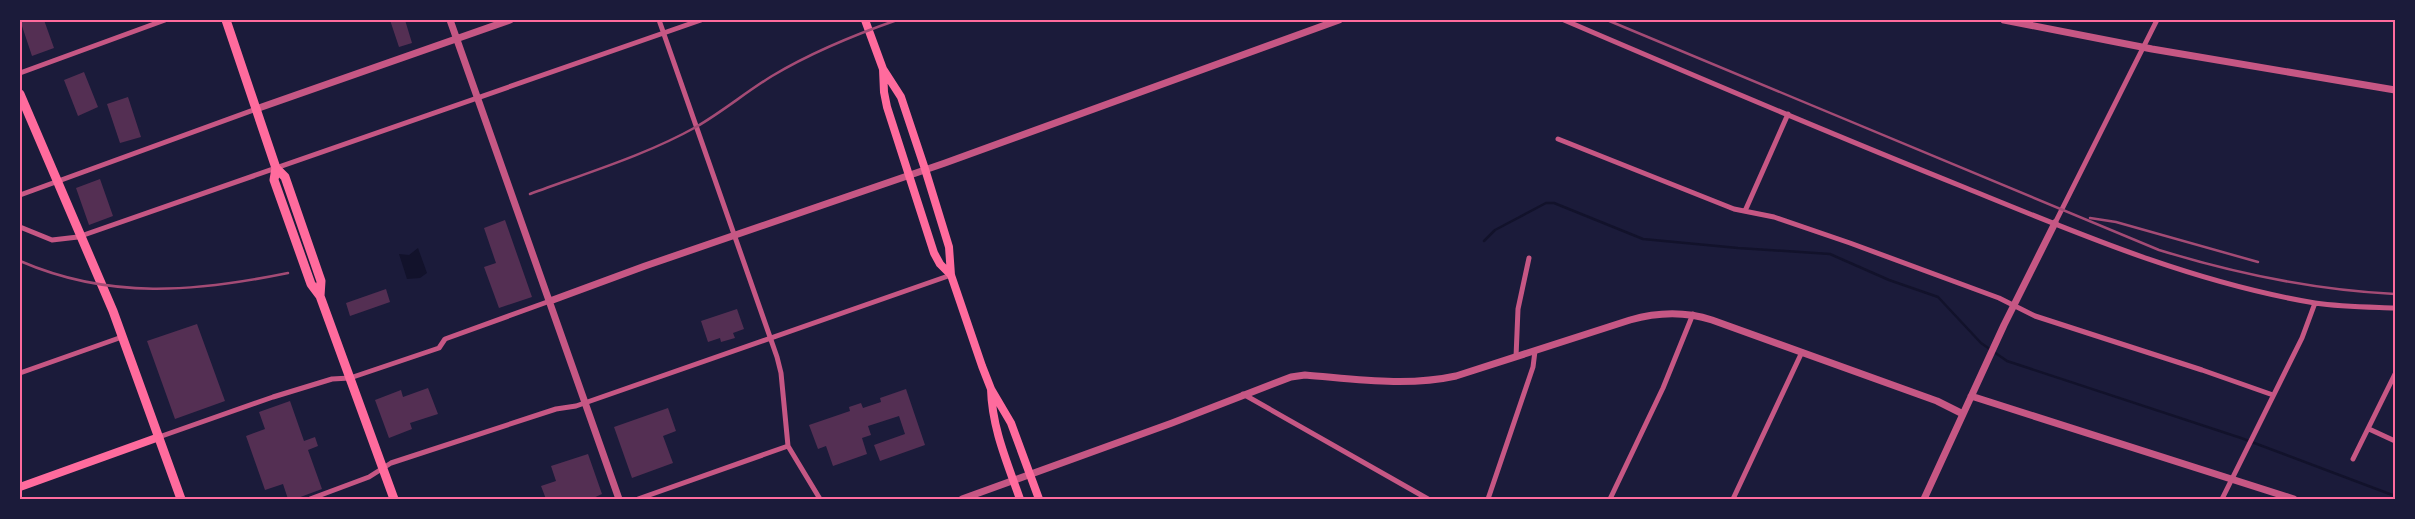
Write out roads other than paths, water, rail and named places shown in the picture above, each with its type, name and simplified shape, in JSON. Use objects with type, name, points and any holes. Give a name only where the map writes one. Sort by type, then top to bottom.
[{"type":"main road","points":[[226,20],[276,168],[274,180],[311,284],[320,296],[394,499]]},
{"type":"main road","points":[[865,20],[883,69],[901,97],[949,247],[950,274],[991,389],[1011,423],[1039,499]]},
{"type":"main road","points":[[883,69],[887,107],[934,253],[940,264],[950,274]]},
{"type":"main road","points":[[20,94],[113,311],[180,499]]},
{"type":"main road","points":[[991,389],[992,413],[996,429],[1020,499]]},
{"type":"main road","points":[[20,487],[159,437]]},
{"type":"street","points":[[20,73],[165,20]]},
{"type":"street","points":[[450,20],[619,499]]},
{"type":"street","points":[[20,195],[256,109],[510,20]]},
{"type":"street","points":[[659,20],[781,373],[788,446],[820,499]]},
{"type":"street","points":[[20,227],[52,240],[78,238],[701,20]]},
{"type":"street","points":[[159,437],[272,397],[332,379],[350,378],[440,348],[445,339],[644,266],[909,175],[1339,20]]},
{"type":"street","points":[[1564,20],[2055,224],[2149,259],[2221,282],[2315,303],[2351,307],[2395,308]]},
{"type":"street","points":[[2004,20],[2144,47],[2395,90]]},
{"type":"street","points":[[1924,499],[1994,346],[2157,20]]},
{"type":"street","points":[[1745,211],[1788,114]]},
{"type":"street","points":[[1558,139],[1734,209],[1774,217],[1850,243],[2014,306],[2035,316],[2202,370],[2273,396]]},
{"type":"street","points":[[1516,357],[1518,309],[1529,258]]},
{"type":"street","points":[[310,499],[369,477],[383,468],[407,458],[556,409],[586,402],[950,274]]},
{"type":"street","points":[[2222,499],[2302,338],[2315,303]]},
{"type":"street","points":[[1610,499],[1663,388],[1693,314]]},
{"type":"street","points":[[962,499],[1031,475],[1277,380],[1305,375],[1403,383],[1437,380],[1644,316],[1693,314],[1937,401],[1963,414]]},
{"type":"street","points":[[20,373],[122,337]]},
{"type":"street","points":[[1488,499],[1533,367],[1535,350]]},
{"type":"street","points":[[1734,499],[1802,352]]},
{"type":"street","points":[[2354,459],[2395,374]]},
{"type":"street","points":[[1243,394],[1428,499]]},
{"type":"street","points":[[1971,396],[2294,499]]},
{"type":"street","points":[[2369,429],[2395,441]]},
{"type":"street","points":[[638,499],[788,446]]},
{"type":"waterway","points":[[1484,241],[1495,230],[1546,203],[1554,203],[1643,239],[1830,254],[1889,280],[1938,297],[1981,343],[2007,361],[2241,438],[2395,496]]},
{"type":"railway","points":[[530,194],[656,147],[706,121],[762,82],[802,59],[897,20]]},
{"type":"railway","points":[[1607,20],[2159,250],[2188,259],[2276,280],[2335,289],[2395,294]]},
{"type":"railway","points":[[2090,218],[2116,222],[2258,262]]},
{"type":"railway","points":[[20,261],[87,282],[153,289],[220,285],[288,273]]}]
